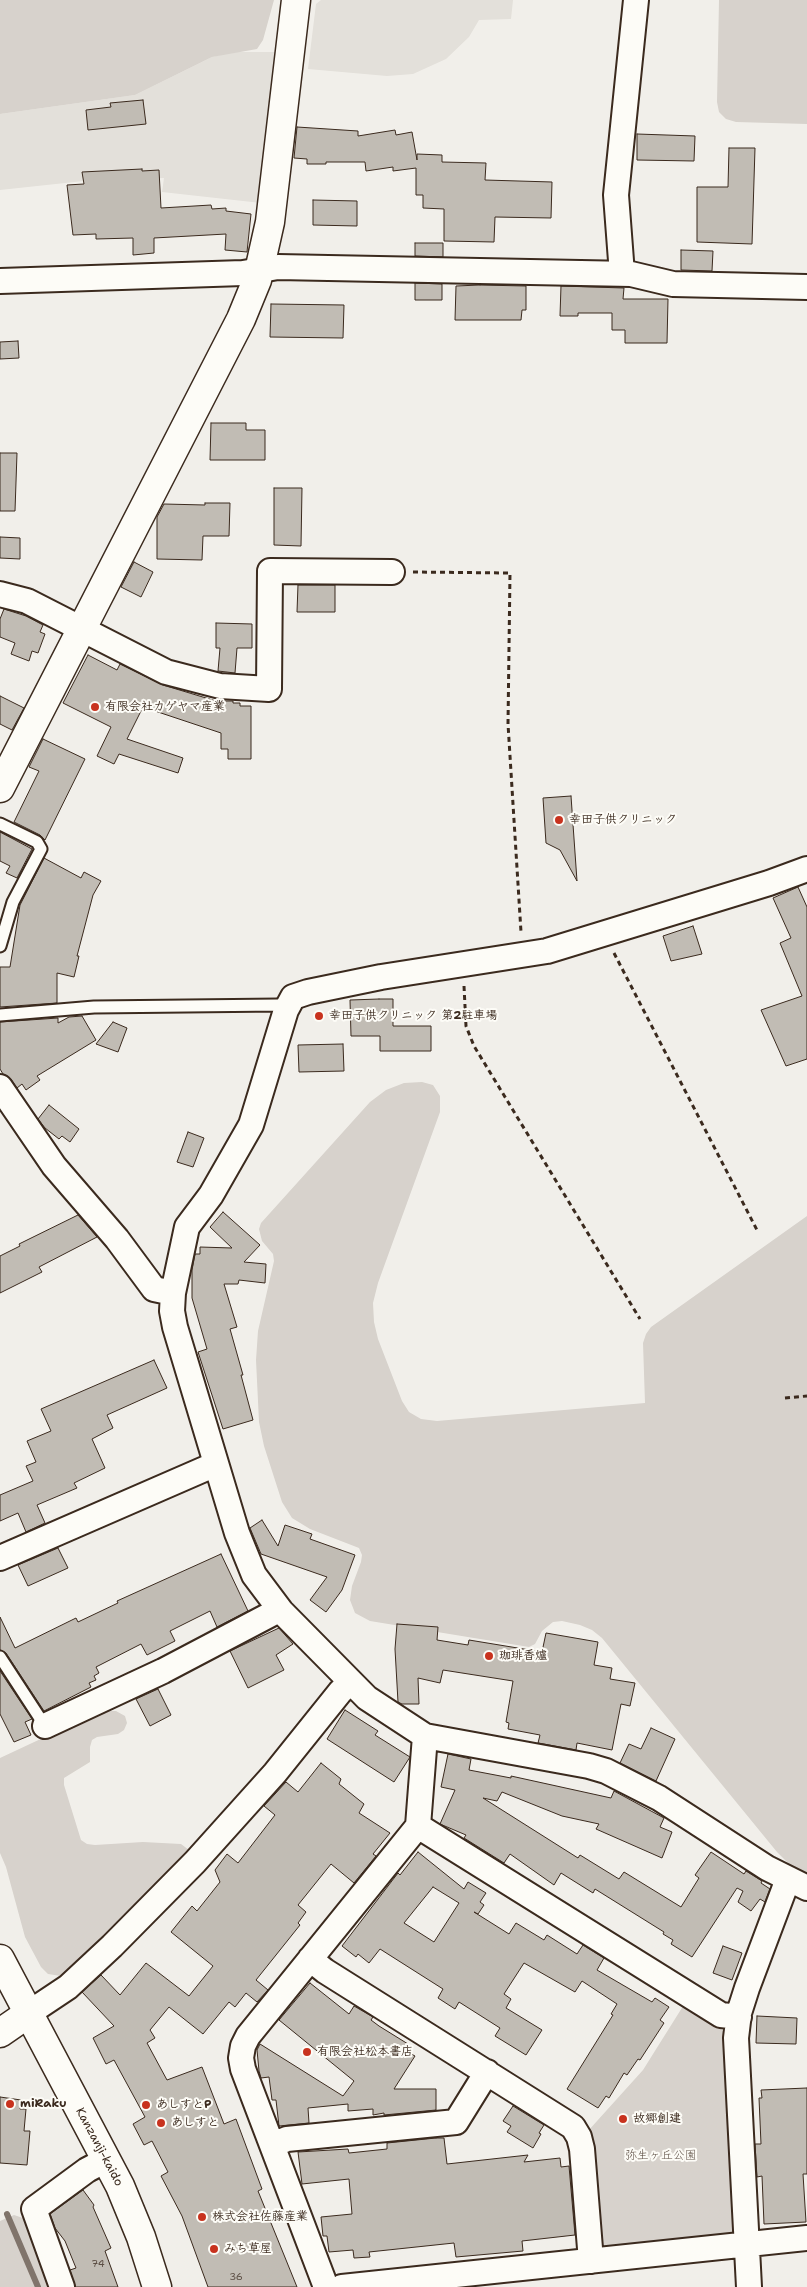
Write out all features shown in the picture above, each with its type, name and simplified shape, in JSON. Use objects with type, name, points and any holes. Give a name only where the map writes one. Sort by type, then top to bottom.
[{"type":"street","points":[[0,788],[241,319],[260,270],[270,222],[296,0]]},
{"type":"street","points":[[622,274],[616,196],[636,0]]},
{"type":"street","points":[[0,281],[242,273],[278,267],[631,274],[673,284],[807,287]]},
{"type":"street","points":[[0,594],[27,601],[156,668],[220,686],[269,689],[270,571],[392,572]]},
{"type":"street","points":[[749,2287],[736,2038],[739,2017],[747,1988],[797,1884],[748,1856],[659,1798],[606,1771],[589,1766],[425,1736],[367,1698],[279,1610],[254,1575],[244,1555],[175,1327],[172,1311],[188,1227],[211,1195],[251,1124],[287,1008],[293,997],[300,993],[460,963],[554,949],[769,883],[807,869]]},
{"type":"street","points":[[0,1087],[58,1171],[117,1239],[154,1289],[174,1293]]},
{"type":"street","points":[[0,1558],[216,1464]]},
{"type":"street","points":[[45,1726],[163,1671],[273,1615],[279,1610]]},
{"type":"street","points":[[0,2033],[68,1986],[182,1876],[275,1774],[350,1682]]},
{"type":"street","points":[[326,2287],[243,2070],[241,2058],[243,2046],[248,2036],[418,1826],[425,1736]]},
{"type":"street","points":[[418,1826],[721,2015],[739,2017]]},
{"type":"street","name":"Kanzanji-kaido","points":[[0,1959],[131,2211],[157,2287]]},
{"type":"street","points":[[310,1960],[573,2127],[579,2137],[591,2261]]},
{"type":"street","points":[[272,2145],[287,2139],[456,2122],[487,2072]]},
{"type":"street","points":[[62,2287],[34,2209],[87,2170],[106,2160]]},
{"type":"street","points":[[342,2287],[807,2238]]},
{"type":"lane","points":[[0,824],[38,842],[41,849],[13,902],[0,946]]},
{"type":"lane","points":[[0,1015],[94,1007],[279,1005],[287,1008]]},
{"type":"lane","points":[[0,1657],[45,1726]]},
{"type":"path","points":[[392,572],[510,573],[508,724],[522,955]]},
{"type":"path","points":[[607,934],[610,944],[758,1232]]},
{"type":"path","points":[[460,963],[464,985],[464,1015],[469,1036],[640,1319]]},
{"type":"path","points":[[785,1398],[807,1396]]},
{"type":"shaded area","points":[[321,0],[513,0],[511,19],[479,20],[469,37],[446,59],[413,74],[387,76],[308,69],[316,4]]},
{"type":"shaded area","points":[[232,52],[279,52],[261,203],[162,192],[164,178],[93,180],[0,190],[0,114],[135,95],[212,57]]},
{"type":"green space","points":[[0,0],[274,0],[263,40],[257,49],[212,57],[135,95],[0,114]]},
{"type":"green space","points":[[719,0],[807,0],[807,124],[736,122],[726,119],[719,112],[717,102]]},
{"type":"green space","points":[[422,1082],[433,1085],[440,1096],[440,1112],[378,1283],[373,1303],[374,1322],[378,1339],[402,1401],[409,1412],[421,1419],[437,1421],[645,1403],[643,1343],[651,1327],[807,1216],[807,1877],[793,1868],[777,1852],[602,1638],[592,1630],[562,1621],[553,1622],[542,1631],[535,1644],[529,1647],[370,1621],[355,1613],[350,1600],[352,1586],[361,1562],[362,1555],[359,1548],[310,1529],[292,1518],[282,1502],[264,1446],[259,1422],[256,1360],[258,1331],[274,1261],[273,1254],[262,1241],[259,1229],[261,1223],[370,1102],[386,1090],[404,1083]]},
{"type":"green space","points":[[116,1711],[125,1716],[127,1723],[124,1730],[118,1734],[97,1737],[92,1740],[90,1762],[64,1778],[64,1785],[81,1840],[87,1844],[95,1845],[143,1842],[181,1844],[189,1850],[188,1854],[70,1971],[61,1976],[48,1974],[41,1967],[25,1937],[6,1867],[0,1853],[0,1758],[94,1714]]},
{"type":"green space","name":"弥生ヶ丘公園","points":[[685,2003],[719,2025],[726,2037],[737,2230],[730,2237],[604,2250],[597,2244],[588,2131],[643,2070]]},
{"type":"green space","points":[[14,2215],[23,2218],[30,2226],[52,2287],[0,2287],[0,2221]]},
{"type":"building","points":[[143,100],[146,124],[88,130],[86,110],[111,107],[110,103]]},
{"type":"building","points":[[297,127],[358,131],[358,136],[395,130],[396,135],[412,132],[417,160],[417,154],[442,155],[442,162],[486,163],[485,180],[552,182],[551,218],[495,217],[494,242],[444,241],[444,209],[423,208],[423,195],[416,195],[416,168],[393,171],[393,167],[366,171],[365,162],[307,164],[307,159],[294,158]]},
{"type":"building","points":[[637,134],[695,136],[694,161],[637,160]]},
{"type":"building","points":[[729,148],[755,148],[752,244],[697,242],[697,187],[728,187]]},
{"type":"building","points":[[142,169],[142,171],[159,170],[161,208],[211,205],[212,209],[226,208],[226,211],[251,214],[247,252],[225,250],[226,234],[154,238],[154,253],[133,255],[133,238],[96,239],[96,234],[73,235],[67,185],[84,184],[82,172]]},
{"type":"building","points":[[313,200],[357,201],[357,226],[313,225]]},
{"type":"building","points":[[415,243],[443,243],[443,257],[415,256]]},
{"type":"building","points":[[681,250],[713,251],[712,271],[681,270]]},
{"type":"building","points":[[415,283],[442,284],[442,300],[415,300]]},
{"type":"building","points":[[456,286],[526,286],[526,310],[522,310],[521,320],[455,320]]},
{"type":"building","points":[[561,286],[624,288],[623,299],[668,299],[667,343],[625,343],[625,330],[612,330],[612,313],[578,313],[578,316],[560,316]]},
{"type":"building","points":[[271,304],[344,305],[343,338],[270,337]]},
{"type":"building","points":[[18,341],[19,358],[0,359],[0,342]]},
{"type":"building","points":[[211,423],[246,423],[246,430],[265,430],[265,460],[210,460]]},
{"type":"building","points":[[0,453],[17,453],[15,511],[0,511]]},
{"type":"building","points":[[274,488],[302,488],[301,546],[274,545]]},
{"type":"building","points":[[205,503],[230,503],[229,536],[203,536],[202,560],[157,559],[157,517],[164,504],[205,505]]},
{"type":"building","points":[[0,537],[20,538],[20,559],[0,558]]},
{"type":"building","points":[[134,562],[153,572],[141,597],[121,587]]},
{"type":"building","points":[[298,585],[335,585],[335,612],[297,612]]},
{"type":"building","points":[[4,609],[26,616],[43,625],[40,632],[45,634],[38,653],[32,651],[29,661],[11,654],[15,643],[0,637],[0,619]]},
{"type":"building","points":[[216,623],[252,624],[252,648],[237,648],[235,673],[218,671],[220,648],[216,648]]},
{"type":"building","points":[[88,655],[117,670],[120,664],[163,685],[216,701],[233,701],[233,703],[240,703],[240,706],[251,706],[251,759],[228,759],[228,749],[221,749],[221,733],[143,707],[127,739],[183,758],[178,773],[119,754],[114,764],[97,756],[111,727],[63,703]]},
{"type":"building","points":[[0,696],[24,708],[12,730],[0,724]]},
{"type":"building","points":[[43,739],[85,759],[45,840],[40,835],[14,822],[39,771],[29,767]]},
{"type":"building","name":"幸田子供クリニック","points":[[571,796],[577,881],[560,850],[546,843],[543,798]]},
{"type":"building","points":[[0,832],[32,849],[17,878],[6,873],[10,866],[0,861]]},
{"type":"building","points":[[44,858],[81,878],[84,872],[101,881],[93,895],[77,956],[79,956],[74,977],[57,973],[57,1003],[0,1007],[0,967],[10,967],[20,905]]},
{"type":"building","points":[[798,887],[807,907],[807,1059],[786,1066],[761,1010],[802,996],[780,943],[791,938],[773,898]]},
{"type":"building","points":[[693,926],[702,954],[671,961],[663,936]]},
{"type":"building","points":[[393,999],[393,1026],[431,1026],[431,1051],[380,1051],[380,1036],[351,1036],[350,1000]]},
{"type":"building","points":[[82,1016],[96,1040],[37,1076],[40,1080],[26,1090],[22,1084],[17,1088],[11,1079],[3,1074],[0,1069],[0,1022],[58,1018],[58,1023],[69,1017]]},
{"type":"building","points":[[113,1022],[127,1028],[118,1052],[96,1044]]},
{"type":"building","points":[[343,1044],[344,1071],[299,1072],[298,1045]]},
{"type":"building","points":[[49,1105],[79,1129],[70,1142],[62,1136],[59,1139],[45,1128],[38,1119]]},
{"type":"building","points":[[188,1132],[204,1138],[193,1167],[177,1162]]},
{"type":"building","points":[[223,1212],[260,1245],[244,1262],[266,1264],[265,1283],[239,1280],[238,1284],[224,1284],[237,1327],[230,1329],[253,1420],[223,1429],[198,1352],[207,1349],[192,1298],[192,1270],[195,1254],[200,1254],[200,1247],[232,1248],[210,1227]]},
{"type":"building","points":[[78,1215],[97,1237],[39,1267],[42,1272],[0,1293],[0,1256],[20,1246],[19,1244]]},
{"type":"building","points":[[154,1360],[167,1388],[107,1415],[113,1428],[92,1439],[105,1468],[74,1483],[77,1488],[37,1505],[45,1523],[26,1532],[18,1513],[0,1521],[0,1495],[33,1481],[26,1466],[36,1462],[27,1441],[51,1431],[41,1409]]},
{"type":"building","points":[[262,1520],[278,1546],[285,1525],[312,1534],[310,1539],[355,1555],[342,1590],[326,1612],[310,1600],[327,1577],[261,1554],[250,1528]]},
{"type":"building","points":[[58,1548],[68,1568],[28,1586],[18,1565]]},
{"type":"building","points":[[221,1554],[248,1611],[217,1627],[210,1611],[170,1631],[175,1641],[147,1655],[141,1644],[96,1667],[99,1673],[94,1676],[96,1680],[89,1683],[91,1687],[44,1711],[6,1653],[0,1650],[0,1617],[15,1648],[76,1618],[78,1622],[118,1603],[117,1601]]},
{"type":"building","points":[[397,1624],[438,1627],[437,1640],[468,1645],[469,1640],[542,1652],[546,1633],[598,1642],[594,1665],[612,1668],[610,1679],[635,1683],[630,1706],[621,1704],[612,1750],[577,1743],[576,1750],[538,1743],[540,1735],[508,1729],[509,1723],[506,1722],[513,1681],[443,1670],[440,1683],[418,1678],[419,1704],[402,1704],[398,1702],[395,1649]]},
{"type":"building","points":[[279,1628],[293,1644],[276,1655],[284,1670],[248,1688],[230,1651]]},
{"type":"building","points":[[0,1671],[32,1719],[25,1722],[31,1735],[14,1742],[0,1714]]},
{"type":"building","points":[[158,1689],[171,1715],[150,1726],[136,1699]]},
{"type":"building","points":[[345,1710],[378,1731],[375,1735],[410,1757],[394,1782],[327,1739]]},
{"type":"building","points":[[651,1728],[675,1739],[656,1781],[620,1763],[629,1744],[641,1749]]},
{"type":"building","points":[[448,1754],[471,1759],[469,1770],[511,1778],[511,1776],[611,1798],[614,1791],[664,1818],[660,1827],[672,1832],[662,1858],[596,1829],[599,1824],[562,1816],[502,1792],[497,1801],[483,1798],[578,1858],[580,1855],[619,1879],[624,1872],[681,1907],[699,1878],[695,1875],[711,1852],[744,1874],[746,1871],[762,1881],[761,1883],[770,1889],[765,1902],[760,1899],[751,1911],[738,1902],[743,1891],[737,1888],[692,1957],[671,1944],[673,1940],[663,1934],[664,1932],[595,1889],[593,1893],[561,1873],[554,1885],[510,1854],[504,1863],[464,1838],[466,1835],[440,1824],[455,1790],[441,1787]]},
{"type":"building","points":[[321,1763],[341,1779],[339,1784],[364,1804],[359,1813],[390,1833],[373,1854],[376,1856],[354,1883],[331,1864],[298,1905],[306,1912],[298,1923],[300,1925],[256,1980],[268,1990],[257,2002],[246,1993],[235,2007],[229,2002],[203,2034],[169,2007],[150,2030],[155,2038],[147,2043],[167,2080],[202,2067],[224,2124],[236,2119],[262,2189],[258,2191],[297,2287],[208,2287],[182,2216],[161,2176],[168,2172],[152,2141],[144,2145],[133,2124],[145,2117],[114,2060],[106,2064],[93,2038],[114,2026],[82,1992],[101,1975],[120,1995],[146,1963],[189,1996],[213,1966],[171,1932],[192,1906],[197,1911],[220,1882],[215,1870],[227,1854],[238,1863],[275,1815],[264,1806],[286,1782],[298,1792]]},
{"type":"building","points":[[418,1852],[464,1889],[468,1882],[486,1893],[480,1902],[484,1905],[478,1914],[474,1912],[509,1934],[516,1923],[544,1940],[547,1935],[577,1954],[583,1945],[604,1958],[597,1970],[652,2002],[655,1998],[669,2007],[660,2020],[664,2023],[640,2060],[638,2059],[627,2075],[624,2073],[609,2098],[606,2096],[598,2108],[567,2089],[613,2015],[611,2014],[617,2004],[582,1981],[575,1992],[524,1963],[504,1994],[511,1999],[506,2008],[542,2030],[526,2055],[495,2036],[500,2028],[459,2002],[455,2009],[438,1998],[443,1989],[380,1949],[369,1963],[358,1954],[356,1957],[342,1946],[398,1873],[400,1875]],"holes":[[[433,1887],[459,1903],[434,1942],[404,1923]]]},
{"type":"building","points":[[723,1946],[742,1953],[732,1980],[713,1973]]},
{"type":"building","points":[[310,1983],[349,2014],[354,2006],[373,2017],[371,2020],[379,2026],[408,2044],[404,2050],[415,2056],[394,2089],[436,2089],[436,2110],[373,2115],[373,2109],[348,2111],[348,2104],[308,2108],[309,2123],[279,2126],[276,2100],[272,2100],[269,2077],[261,2078],[259,2071],[257,2050],[260,2044],[343,2096],[354,2081],[279,2020]]},
{"type":"building","points":[[757,2016],[797,2018],[796,2044],[756,2043]]},
{"type":"building","points":[[807,2088],[807,2174],[803,2174],[806,2222],[764,2224],[762,2176],[757,2177],[755,2144],[761,2144],[759,2098],[762,2098],[761,2090]]},
{"type":"building","points":[[0,2097],[21,2100],[20,2109],[26,2109],[24,2131],[30,2131],[27,2165],[0,2163]]},
{"type":"building","points":[[513,2106],[544,2125],[533,2148],[507,2132],[511,2126],[503,2121]]},
{"type":"building","points":[[444,2138],[447,2164],[528,2155],[524,2162],[560,2158],[561,2167],[569,2166],[575,2235],[522,2241],[523,2251],[456,2257],[454,2243],[369,2252],[370,2257],[354,2258],[353,2250],[329,2252],[327,2236],[323,2236],[321,2217],[352,2214],[349,2179],[302,2184],[298,2152],[348,2149],[349,2153],[387,2149],[387,2143]]},
{"type":"building","points":[[83,2190],[94,2205],[93,2207],[111,2248],[105,2251],[118,2287],[75,2287],[70,2270],[76,2268],[65,2241],[55,2228],[50,2214]]},
{"type":"waterway","points":[[7,2214],[38,2287]]},
{"type":"place","name":"有限会社カゲヤマ産業","points":[[95,707]]},
{"type":"place","name":"幸田子供クリニック","points":[[559,820]]},
{"type":"place","name":"幸田子供クリニック 第2駐車場","points":[[319,1016]]},
{"type":"place","name":"珈琲香爐","points":[[489,1656]]},
{"type":"place","name":"有限会社松本書店","points":[[307,2052]]},
{"type":"place","name":"miRaku","points":[[10,2104]]},
{"type":"place","name":"あしすとP","points":[[146,2105]]},
{"type":"place","name":"故郷創建","points":[[623,2119]]},
{"type":"place","name":"あしすと","points":[[161,2123]]},
{"type":"place","name":"株式会社佐藤産業","points":[[202,2217]]},
{"type":"place","name":"みち草屋","points":[[214,2249]]}]
